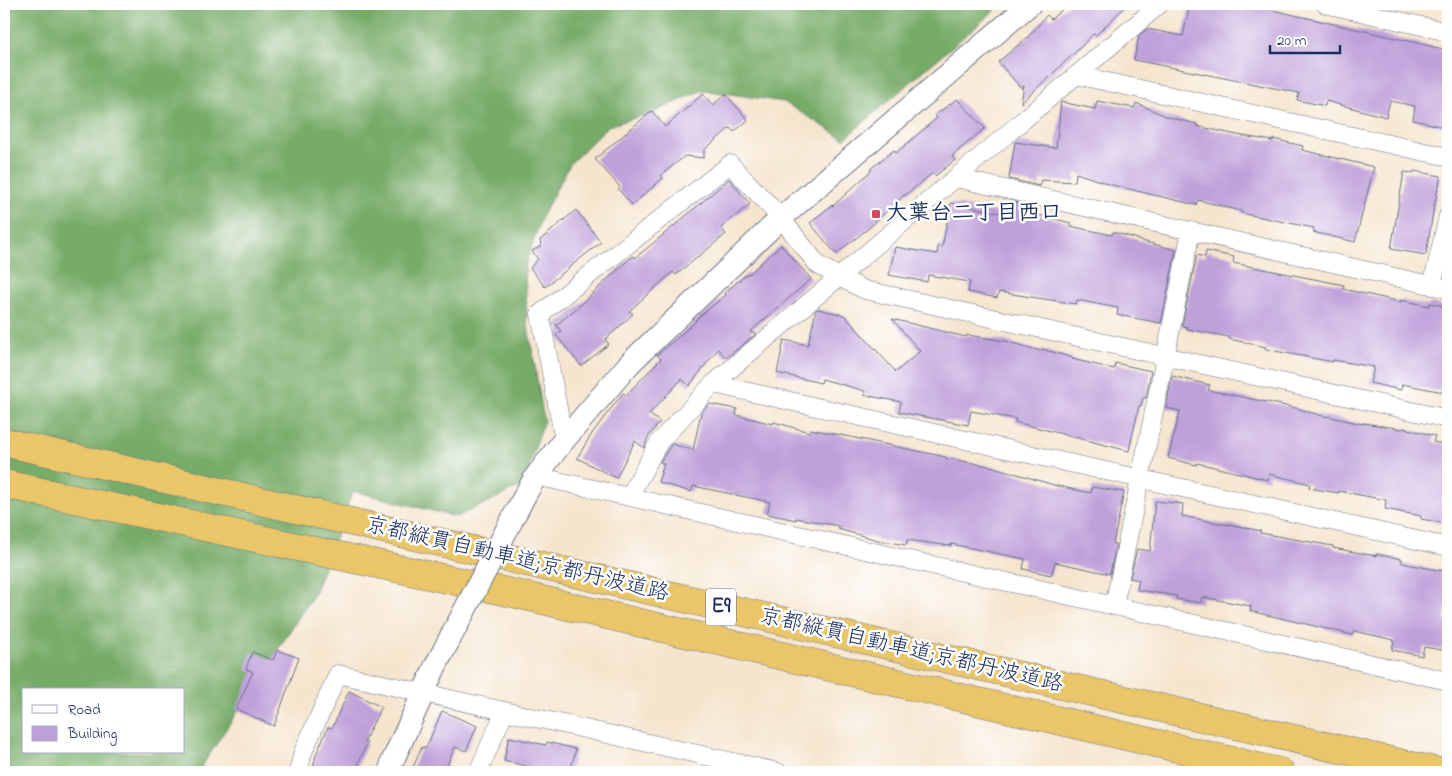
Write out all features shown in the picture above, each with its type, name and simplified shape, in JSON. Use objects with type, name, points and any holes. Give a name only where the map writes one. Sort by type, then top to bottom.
[{"type":"highway","name":"京都縦貫自動車道;京都丹波道路","points":[[4,442],[1439,772]]},
{"type":"highway","name":"京都縦貫自動車道;京都丹波道路","points":[[4,484],[512,593],[1280,772]]},
{"type":"street","points":[[390,772],[392,762],[435,667],[530,486],[564,440],[630,363],[781,218],[1030,4]]},
{"type":"street","points":[[629,497],[659,442],[713,384],[1160,4]]},
{"type":"street","points":[[1325,4],[1448,32]]},
{"type":"street","points":[[1076,75],[1448,157]]},
{"type":"street","points":[[564,440],[540,314],[730,164],[781,218],[818,265],[839,278],[865,290],[1448,420]]},
{"type":"street","points":[[956,178],[1440,288],[1448,216]]},
{"type":"street","points":[[1114,606],[1191,231]]},
{"type":"street","points":[[713,384],[1448,547]]},
{"type":"street","points":[[530,486],[629,497],[1448,681]]},
{"type":"street","points":[[298,772],[303,752],[338,674],[778,772]]},
{"type":"street","points":[[478,772],[505,711]]},
{"type":"green space","points":[[4,4],[1002,4],[844,139],[784,102],[703,90],[652,113],[608,126],[570,164],[542,216],[525,266],[527,320],[544,420],[523,485],[457,517],[353,491],[314,594],[198,772],[4,772]]},
{"type":"building","points":[[1069,4],[1128,4],[1096,35],[1093,34],[1021,103],[1024,86],[1021,88],[998,62],[1028,37],[1047,15],[1051,19]]},
{"type":"building","points":[[1190,4],[1246,4],[1448,50],[1448,128],[1413,120],[1415,106],[1390,101],[1386,117],[1326,101],[1325,106],[1297,100],[1299,93],[1134,60],[1139,36],[1147,29],[1183,36]]},
{"type":"building","points":[[703,94],[713,105],[726,94],[748,120],[734,132],[730,128],[704,150],[704,158],[685,156],[661,175],[663,178],[632,205],[618,189],[620,187],[595,159],[652,111],[665,127]]},
{"type":"building","points":[[957,99],[985,128],[952,156],[955,160],[935,176],[933,173],[904,195],[870,227],[836,254],[810,223],[833,206],[872,170],[870,169],[894,150],[896,153],[937,118],[935,115]]},
{"type":"building","points":[[1097,101],[1134,108],[1136,103],[1168,117],[1197,124],[1197,126],[1237,135],[1273,141],[1273,139],[1303,146],[1302,150],[1374,167],[1355,242],[1313,232],[1314,228],[1241,213],[1241,211],[1198,200],[1196,205],[1112,185],[1076,173],[1075,182],[1041,180],[1039,186],[1009,179],[1015,142],[1056,148],[1061,102],[1095,109]]},
{"type":"building","points":[[1414,171],[1441,176],[1426,255],[1391,249],[1404,172],[1413,173]]},
{"type":"building","points":[[729,179],[750,204],[721,228],[726,234],[676,275],[673,272],[629,311],[633,314],[605,340],[609,344],[581,366],[556,335],[561,331],[556,325],[629,259],[634,256],[635,258]]},
{"type":"building","points":[[1009,201],[1035,207],[1034,214],[1071,223],[1070,226],[1112,235],[1113,232],[1176,250],[1161,323],[1117,315],[1118,308],[1077,300],[1076,304],[999,292],[997,298],[968,292],[970,282],[928,275],[927,282],[889,275],[895,247],[937,254],[938,246],[942,247],[951,203],[1006,214]]},
{"type":"building","points":[[576,210],[601,242],[545,287],[530,268],[538,259],[532,251],[541,246],[540,240]]},
{"type":"building","points":[[781,245],[811,279],[750,332],[756,334],[726,358],[718,349],[689,386],[682,379],[649,414],[660,422],[648,437],[644,448],[635,441],[616,478],[577,458],[593,432],[623,393],[626,395],[661,359],[657,355],[726,295],[724,293],[749,274]]},
{"type":"building","points":[[1206,251],[1234,257],[1233,263],[1344,285],[1343,289],[1401,302],[1401,300],[1429,306],[1430,303],[1448,307],[1448,393],[1402,384],[1401,390],[1370,383],[1374,367],[1333,360],[1333,362],[1265,349],[1266,347],[1229,339],[1229,337],[1187,329],[1187,327],[1182,326],[1197,255],[1205,257]]},
{"type":"building","points":[[816,310],[844,315],[896,372],[920,351],[892,319],[966,337],[967,335],[1005,341],[1041,351],[1042,349],[1072,359],[1114,369],[1115,363],[1151,371],[1146,398],[1143,398],[1141,406],[1139,406],[1129,451],[1015,422],[1016,419],[971,411],[968,425],[899,412],[901,402],[864,395],[865,391],[822,379],[821,383],[777,373],[784,340],[808,345]]},
{"type":"building","points":[[1172,376],[1210,385],[1208,390],[1296,408],[1326,417],[1363,424],[1404,428],[1435,436],[1433,442],[1448,445],[1448,524],[1421,519],[1421,516],[1385,509],[1386,500],[1339,491],[1339,493],[1309,488],[1310,484],[1269,474],[1268,480],[1168,458],[1180,411],[1166,408]]},
{"type":"building","points":[[709,404],[737,409],[736,415],[773,424],[774,422],[809,432],[810,429],[836,434],[994,467],[1057,486],[1091,493],[1092,487],[1124,492],[1113,544],[1116,544],[1110,574],[1055,562],[1051,575],[1023,569],[1025,559],[951,544],[951,546],[907,540],[906,545],[878,540],[838,529],[839,526],[767,514],[770,502],[693,486],[691,492],[658,482],[664,464],[660,462],[672,444],[693,450],[701,413]]},
{"type":"building","points":[[1155,501],[1183,504],[1182,516],[1333,546],[1333,548],[1402,559],[1402,563],[1448,572],[1448,600],[1444,620],[1448,620],[1448,651],[1424,647],[1422,656],[1392,650],[1394,640],[1354,631],[1353,635],[1250,611],[1251,606],[1202,597],[1201,603],[1176,599],[1177,596],[1137,590],[1139,580],[1130,578],[1137,549],[1150,551]]},
{"type":"building","points":[[277,650],[299,658],[274,726],[236,709],[253,672],[246,669],[252,652],[273,660]]},
{"type":"building","points":[[349,691],[381,707],[364,742],[367,743],[355,772],[312,772],[316,755],[328,727],[332,728]]},
{"type":"building","points":[[442,711],[477,726],[466,751],[455,747],[444,772],[411,772],[422,747],[426,748]]},
{"type":"building","points":[[509,737],[546,745],[547,742],[576,749],[570,772],[539,772],[540,769],[504,761]]},
{"type":"place","name":"大葉台二丁目西口","points":[[876,214]]}]
